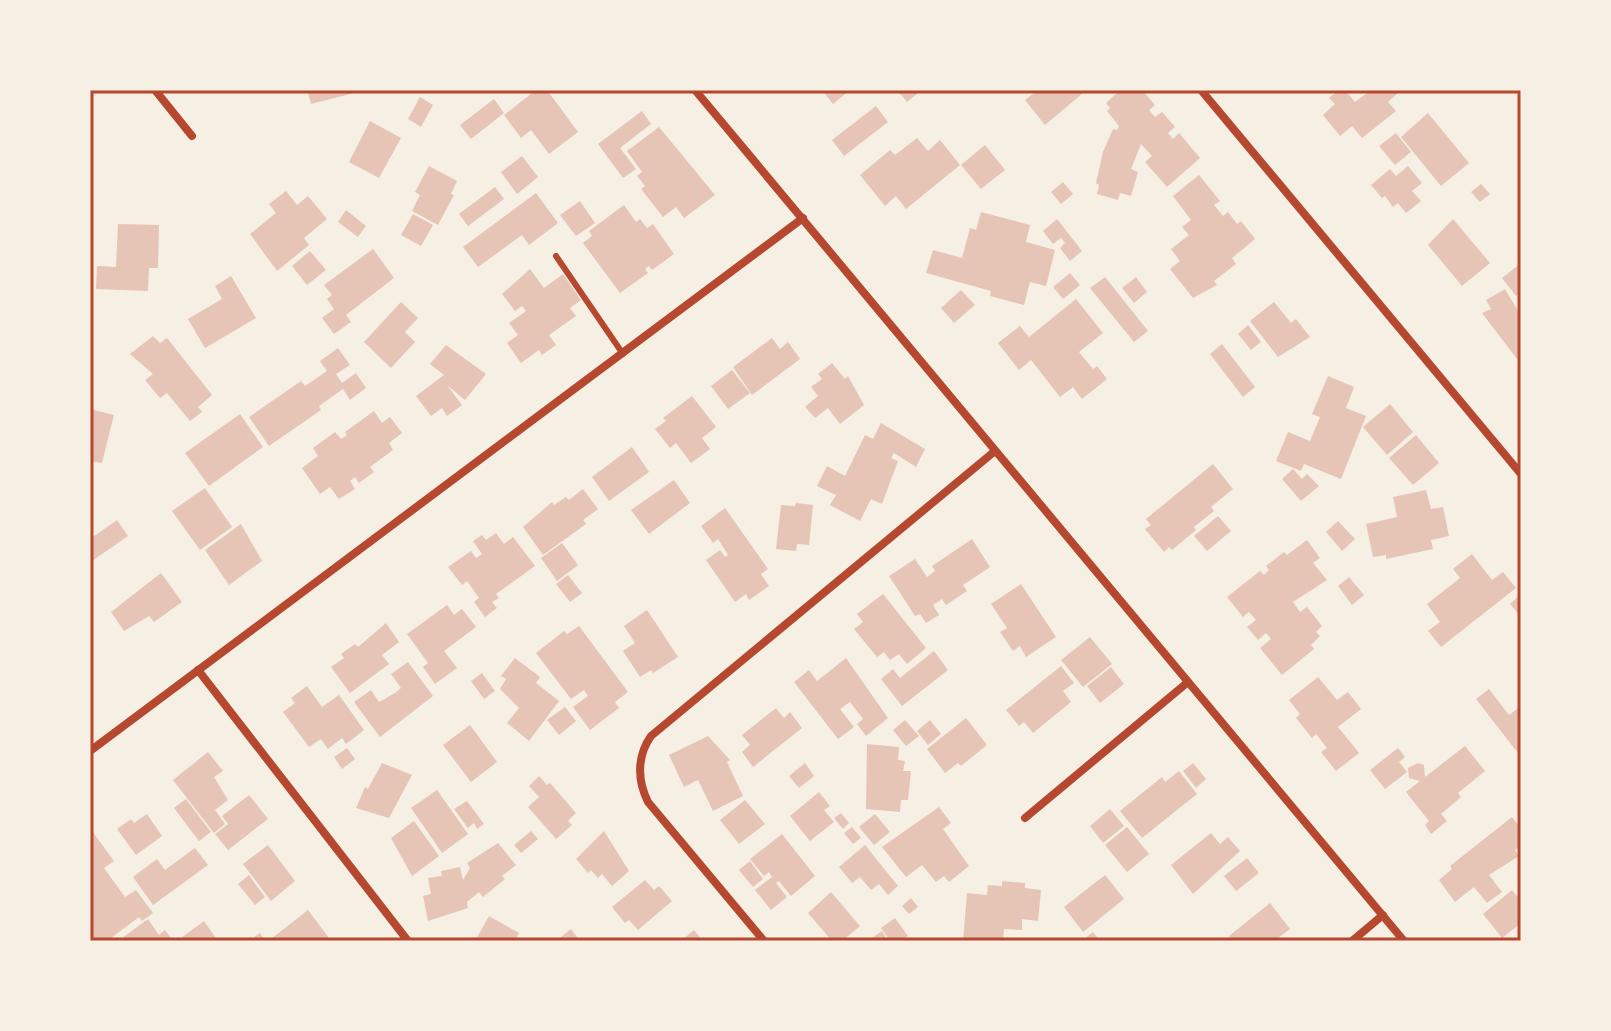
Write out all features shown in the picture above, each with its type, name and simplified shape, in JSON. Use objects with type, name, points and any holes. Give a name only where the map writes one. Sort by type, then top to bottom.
[{"type":"street","points":[[155,90],[192,136]]},
{"type":"street","points":[[695,90],[1404,941]]},
{"type":"street","points":[[1201,90],[1521,474]]},
{"type":"street","points":[[90,751],[803,218]]},
{"type":"street","points":[[764,941],[648,802],[640,780],[643,747],[651,736],[995,451]]},
{"type":"street","points":[[198,670],[408,941]]},
{"type":"street","points":[[1025,818],[1188,682]]},
{"type":"street","points":[[1352,941],[1383,915]]},
{"type":"lane","points":[[556,256],[623,354]]},
{"type":"building","points":[[307,90],[362,90],[362,91],[311,104]]},
{"type":"building","points":[[536,90],[547,90],[578,132],[549,154],[531,130],[521,138],[504,115]]},
{"type":"building","points":[[822,90],[850,90],[833,104]]},
{"type":"building","points":[[897,90],[922,90],[907,102]]},
{"type":"building","points":[[1038,90],[1081,90],[1083,93],[1045,125],[1025,100]]},
{"type":"building","points":[[1120,90],[1142,90],[1155,105],[1149,110],[1155,117],[1162,112],[1175,127],[1168,133],[1173,139],[1179,133],[1200,158],[1167,187],[1145,162],[1152,156],[1141,144],[1131,169],[1138,172],[1131,196],[1120,193],[1118,200],[1097,194],[1099,185],[1096,183],[1103,152],[1113,129],[1117,130],[1119,126],[1107,111],[1110,108],[1106,103]]},
{"type":"building","points":[[1339,90],[1345,90],[1355,102],[1371,90],[1396,90],[1398,93],[1388,102],[1396,111],[1362,138],[1352,126],[1340,136],[1323,115],[1335,104],[1329,98]]},
{"type":"building","points":[[420,97],[433,105],[421,127],[408,119]]},
{"type":"building","points":[[494,99],[504,113],[471,139],[460,125]]},
{"type":"building","points":[[876,106],[888,122],[844,156],[832,140]]},
{"type":"building","points":[[642,111],[651,124],[620,148],[636,169],[623,178],[598,144]]},
{"type":"building","points":[[1428,113],[1469,163],[1441,186],[1401,137]]},
{"type":"building","points":[[370,121],[401,138],[379,178],[349,162]]},
{"type":"building","points":[[659,127],[715,195],[684,218],[676,207],[663,217],[641,189],[645,186],[637,176],[642,172],[627,151]]},
{"type":"building","points":[[1396,133],[1411,152],[1395,165],[1379,146]]},
{"type":"building","points":[[917,138],[928,151],[940,140],[960,165],[906,209],[896,196],[885,206],[860,175],[890,150],[895,155]]},
{"type":"building","points":[[985,145],[1005,170],[981,189],[961,165]]},
{"type":"building","points":[[522,156],[538,177],[517,194],[501,172]]},
{"type":"building","points":[[429,166],[457,181],[451,194],[454,195],[438,225],[412,211],[420,195],[415,192]]},
{"type":"building","points":[[1408,166],[1422,183],[1412,191],[1421,201],[1406,213],[1398,203],[1393,207],[1371,185],[1390,169],[1396,176]]},
{"type":"building","points":[[1199,175],[1220,201],[1214,205],[1223,216],[1228,212],[1237,224],[1241,221],[1255,239],[1232,258],[1236,264],[1214,281],[1217,285],[1193,298],[1170,269],[1180,261],[1171,249],[1189,235],[1182,227],[1191,220],[1173,196]]},
{"type":"building","points":[[1063,182],[1073,194],[1061,204],[1051,192]]},
{"type":"building","points":[[1481,184],[1490,194],[1480,202],[1471,192]]},
{"type":"building","points":[[495,187],[504,199],[468,226],[459,214]]},
{"type":"building","points":[[286,191],[297,205],[308,196],[327,219],[304,238],[309,245],[277,271],[250,234],[276,213],[269,204]]},
{"type":"building","points":[[536,193],[558,223],[529,245],[522,235],[478,267],[463,247]]},
{"type":"building","points":[[580,201],[595,223],[576,236],[560,215]]},
{"type":"building","points":[[624,205],[636,222],[640,219],[647,228],[653,224],[674,254],[652,270],[649,266],[645,269],[648,273],[620,293],[583,243],[592,236],[589,231]]},
{"type":"building","points":[[346,210],[366,226],[358,237],[338,222]]},
{"type":"building","points":[[981,212],[1030,225],[1026,242],[1055,250],[1046,286],[1030,282],[1024,305],[990,296],[991,291],[926,273],[933,250],[962,258],[970,228],[976,230]]},
{"type":"building","points":[[413,214],[433,225],[421,246],[401,235]]},
{"type":"building","points":[[1057,219],[1082,251],[1070,261],[1060,248],[1065,243],[1061,238],[1053,244],[1043,231]]},
{"type":"building","points":[[1453,219],[1490,263],[1462,286],[1428,245]]},
{"type":"building","points":[[118,224],[159,225],[158,268],[149,268],[148,291],[96,289],[97,266],[116,267]]},
{"type":"building","points":[[373,249],[394,278],[346,315],[351,322],[334,334],[322,318],[334,309],[327,299],[332,295],[324,285]]},
{"type":"building","points":[[310,251],[326,270],[307,285],[292,266]]},
{"type":"building","points":[[1521,263],[1521,292],[1516,296],[1502,278]]},
{"type":"building","points":[[530,269],[544,288],[563,274],[581,300],[570,308],[576,316],[549,335],[556,345],[542,355],[539,350],[521,363],[507,343],[518,335],[509,323],[526,311],[522,306],[515,311],[502,294]]},
{"type":"building","points":[[1070,273],[1080,285],[1063,299],[1053,287]]},
{"type":"building","points":[[231,276],[256,318],[205,348],[188,319],[222,299],[215,286]]},
{"type":"building","points":[[1105,277],[1148,331],[1134,342],[1090,288]]},
{"type":"building","points":[[1136,277],[1147,292],[1134,303],[1122,288]]},
{"type":"building","points":[[1505,289],[1521,316],[1521,356],[1517,359],[1482,313],[1491,309],[1486,300]]},
{"type":"building","points":[[961,290],[975,305],[954,323],[941,308]]},
{"type":"building","points":[[1076,299],[1103,333],[1079,352],[1093,369],[1097,366],[1107,379],[1082,399],[1073,387],[1060,397],[1031,360],[1019,370],[998,343],[1020,326],[1029,337]]},
{"type":"building","points":[[401,302],[418,318],[405,332],[415,342],[391,368],[364,342]]},
{"type":"building","points":[[1274,302],[1291,323],[1296,319],[1310,337],[1278,357],[1250,321]]},
{"type":"building","points":[[1248,325],[1261,342],[1251,350],[1238,334]]},
{"type":"building","points":[[153,336],[160,343],[167,338],[212,395],[198,407],[202,412],[190,421],[167,393],[160,398],[145,380],[153,374],[130,354]]},
{"type":"building","points":[[772,338],[780,349],[788,342],[800,359],[752,395],[733,367]]},
{"type":"building","points":[[1222,344],[1255,387],[1243,397],[1210,354]]},
{"type":"building","points":[[446,345],[486,374],[465,400],[447,385],[462,405],[447,416],[442,408],[431,416],[416,396],[444,375],[430,364]]},
{"type":"building","points":[[338,348],[350,365],[336,374],[342,383],[356,373],[366,388],[350,400],[343,389],[319,406],[321,410],[269,446],[249,417],[301,381],[305,386],[327,371],[320,361]]},
{"type":"building","points":[[832,363],[845,379],[848,376],[864,405],[840,424],[828,408],[815,418],[805,407],[818,396],[811,387],[822,379],[818,374]]},
{"type":"building","points":[[732,370],[750,393],[728,409],[711,386]]},
{"type":"building","points":[[1328,376],[1354,387],[1346,408],[1366,416],[1341,479],[1304,464],[1301,471],[1276,461],[1288,432],[1310,441],[1320,417],[1312,414]]},
{"type":"building","points":[[692,396],[716,427],[702,438],[710,449],[691,463],[676,443],[670,448],[655,429],[666,421],[663,418]]},
{"type":"building","points":[[1390,404],[1413,432],[1387,455],[1363,427]]},
{"type":"building","points":[[90,409],[114,415],[102,463],[90,461]]},
{"type":"building","points":[[374,411],[382,423],[390,417],[402,433],[389,443],[393,450],[370,467],[374,472],[359,483],[355,477],[350,481],[355,489],[339,499],[330,487],[320,494],[302,468],[318,456],[313,448],[335,432],[341,439],[347,435],[345,432]]},
{"type":"building","points":[[240,414],[263,447],[209,486],[185,453]]},
{"type":"building","points":[[881,423],[925,449],[916,467],[894,453],[891,458],[898,461],[882,504],[871,499],[860,521],[830,505],[836,495],[817,486],[827,466],[845,476],[865,435],[873,439]]},
{"type":"building","points":[[1416,435],[1439,463],[1413,485],[1389,458]]},
{"type":"building","points":[[632,447],[649,472],[609,501],[592,477]]},
{"type":"building","points":[[1213,464],[1233,489],[1211,507],[1214,511],[1194,527],[1196,530],[1172,550],[1169,547],[1164,552],[1145,529],[1151,525],[1146,519]]},
{"type":"building","points":[[1293,469],[1302,479],[1307,474],[1319,486],[1301,501],[1282,479]]},
{"type":"building","points":[[674,480],[690,503],[649,534],[631,510]]},
{"type":"building","points":[[205,488],[232,527],[200,550],[172,511]]},
{"type":"building","points":[[583,489],[598,509],[583,520],[586,524],[543,555],[523,527],[552,502],[554,505],[566,497],[569,500]]},
{"type":"building","points":[[1426,490],[1431,509],[1443,507],[1449,536],[1431,540],[1433,549],[1386,559],[1386,555],[1373,557],[1366,524],[1397,517],[1393,497]]},
{"type":"building","points":[[796,503],[813,505],[809,545],[797,544],[796,551],[776,549],[781,505],[795,506]]},
{"type":"building","points":[[725,508],[768,569],[761,574],[769,586],[749,600],[746,594],[735,602],[706,560],[720,550],[725,557],[728,555],[718,539],[713,543],[701,526]]},
{"type":"building","points":[[1218,516],[1231,531],[1207,551],[1194,536]]},
{"type":"building","points":[[117,520],[128,536],[92,561],[90,539]]},
{"type":"building","points":[[1338,521],[1355,539],[1342,551],[1326,532]]},
{"type":"building","points":[[241,524],[262,561],[229,585],[205,550]]},
{"type":"building","points":[[496,533],[504,544],[513,537],[535,566],[496,594],[499,598],[492,602],[497,608],[485,617],[474,602],[479,598],[467,581],[462,585],[448,567],[471,551],[476,558],[482,554],[473,541],[482,535],[486,540]]},
{"type":"building","points":[[972,539],[990,567],[963,585],[967,591],[946,605],[942,599],[933,605],[939,615],[926,623],[920,614],[915,616],[889,576],[915,559],[927,577],[935,571],[932,566]]},
{"type":"building","points":[[1307,540],[1320,558],[1313,563],[1327,580],[1293,602],[1300,612],[1307,607],[1322,626],[1316,632],[1320,636],[1311,645],[1314,649],[1282,675],[1260,648],[1271,639],[1266,633],[1258,640],[1247,627],[1256,620],[1249,612],[1243,617],[1227,597],[1260,571],[1264,575],[1269,570],[1266,566],[1284,552],[1287,555]]},
{"type":"building","points":[[562,543],[578,565],[557,581],[541,558]]},
{"type":"building","points":[[1472,554],[1492,580],[1503,572],[1516,588],[1441,647],[1428,631],[1440,622],[1427,604],[1460,578],[1453,569]]},
{"type":"building","points":[[161,573],[182,602],[154,622],[149,616],[124,631],[111,612]]},
{"type":"building","points":[[568,575],[582,593],[570,602],[556,584]]},
{"type":"building","points":[[1349,577],[1364,595],[1352,605],[1338,586]]},
{"type":"building","points":[[1021,584],[1056,637],[1026,657],[1020,646],[1013,651],[1000,632],[1007,628],[991,604]]},
{"type":"building","points":[[883,594],[926,648],[907,664],[899,654],[890,660],[884,652],[877,657],[854,629],[863,622],[857,614]]},
{"type":"building","points":[[1521,594],[1521,617],[1510,604]]},
{"type":"building","points":[[447,605],[454,615],[462,609],[476,627],[444,651],[457,668],[435,684],[423,667],[428,663],[407,634]]},
{"type":"building","points":[[647,610],[678,657],[653,673],[651,670],[640,677],[623,651],[635,643],[624,626]]},
{"type":"building","points":[[386,623],[399,642],[382,655],[389,664],[350,693],[331,667],[344,658],[341,654],[355,644],[358,647]]},
{"type":"building","points":[[579,626],[628,692],[615,702],[619,708],[590,730],[573,707],[588,696],[584,690],[571,699],[536,653],[564,631],[567,634]]},
{"type":"building","points":[[1090,637],[1112,664],[1083,687],[1061,660]]},
{"type":"building","points":[[934,651],[948,670],[902,706],[881,679],[893,669],[900,678]]},
{"type":"building","points":[[515,658],[540,677],[536,683],[559,701],[529,741],[507,723],[519,708],[500,689],[506,679],[501,676]]},
{"type":"building","points":[[846,658],[888,718],[866,736],[857,724],[863,719],[850,702],[840,709],[854,727],[838,739],[794,682],[809,670],[817,681]]},
{"type":"building","points":[[408,662],[433,696],[380,737],[354,702],[371,690],[379,702],[395,693],[401,688],[391,674]]},
{"type":"building","points":[[1061,666],[1074,683],[1063,691],[1071,702],[1033,733],[1024,722],[1019,726],[1006,710]]},
{"type":"building","points":[[1111,667],[1124,684],[1100,703],[1087,686]]},
{"type":"building","points":[[482,673],[495,691],[484,699],[471,681]]},
{"type":"building","points":[[1318,677],[1337,700],[1348,692],[1361,709],[1338,727],[1359,753],[1336,771],[1321,752],[1327,748],[1316,734],[1312,738],[1296,718],[1300,714],[1289,700]]},
{"type":"building","points":[[307,686],[322,707],[339,695],[364,730],[346,744],[342,738],[328,749],[321,739],[309,747],[283,712],[295,703],[291,698]]},
{"type":"building","points":[[1489,689],[1509,715],[1521,706],[1521,757],[1476,699]]},
{"type":"building","points":[[565,707],[576,721],[559,735],[547,720]]},
{"type":"building","points":[[776,708],[784,718],[790,712],[802,728],[753,767],[742,752],[750,745],[742,735]]},
{"type":"building","points":[[966,718],[987,745],[961,766],[958,763],[945,773],[927,749]]},
{"type":"building","points":[[905,720],[919,736],[906,746],[893,730]]},
{"type":"building","points":[[930,720],[941,734],[928,745],[917,731]]},
{"type":"building","points":[[470,725],[497,762],[471,782],[443,745]]},
{"type":"building","points":[[708,736],[730,760],[727,762],[743,796],[713,811],[698,780],[684,787],[669,755]]},
{"type":"building","points":[[867,744],[899,747],[898,760],[905,761],[903,771],[911,771],[908,800],[901,800],[900,812],[866,809]]},
{"type":"building","points":[[1465,746],[1485,771],[1458,793],[1461,797],[1441,814],[1447,821],[1431,834],[1425,825],[1429,821],[1406,792],[1420,781],[1409,778],[1408,768],[1418,763],[1424,765],[1425,777]]},
{"type":"building","points":[[347,748],[355,759],[342,769],[334,757]]},
{"type":"building","points":[[1398,748],[1405,757],[1399,762],[1407,772],[1385,789],[1370,770]]},
{"type":"building","points":[[208,752],[223,771],[214,777],[228,800],[215,810],[225,824],[214,833],[173,780]]},
{"type":"building","points":[[382,763],[412,775],[389,818],[356,808],[365,787],[368,789]]},
{"type":"building","points":[[805,763],[814,776],[799,788],[789,776]]},
{"type":"building","points":[[1193,763],[1206,779],[1196,788],[1183,771]]},
{"type":"building","points":[[1179,771],[1197,794],[1142,838],[1120,811],[1162,777],[1165,782]]},
{"type":"building","points":[[539,776],[547,785],[550,783],[576,813],[568,821],[572,825],[556,839],[528,807],[539,797],[529,786]]},
{"type":"building","points":[[437,790],[468,834],[442,853],[411,808]]},
{"type":"building","points":[[819,792],[830,806],[824,810],[834,822],[810,841],[790,816]]},
{"type":"building","points":[[249,795],[268,819],[228,850],[215,834],[228,824],[222,816]]},
{"type":"building","points":[[186,799],[211,832],[199,841],[174,808]]},
{"type":"building","points":[[745,800],[765,824],[739,844],[720,820]]},
{"type":"building","points":[[467,801],[484,824],[477,829],[474,823],[468,828],[454,809]]},
{"type":"building","points":[[939,807],[951,823],[943,829],[969,866],[949,882],[944,876],[936,882],[922,865],[906,877],[882,847]]},
{"type":"building","points":[[1110,809],[1124,826],[1103,843],[1090,826]]},
{"type":"building","points":[[841,813],[849,823],[843,829],[834,818]]},
{"type":"building","points":[[147,814],[162,836],[136,855],[117,829],[131,819],[134,823]]},
{"type":"building","points":[[875,814],[890,832],[874,845],[859,827]]},
{"type":"building","points":[[1512,817],[1521,829],[1521,845],[1515,850],[1519,856],[1489,875],[1502,892],[1487,903],[1474,887],[1455,902],[1439,880],[1452,869],[1450,866]]},
{"type":"building","points":[[414,821],[439,856],[412,876],[391,838]]},
{"type":"building","points":[[852,827],[861,838],[853,844],[844,833]]},
{"type":"building","points":[[1127,827],[1149,854],[1127,872],[1105,845]]},
{"type":"building","points":[[92,831],[114,861],[104,868],[125,897],[136,890],[153,913],[142,921],[139,917],[107,941],[94,941],[90,935]]},
{"type":"building","points":[[531,831],[538,839],[521,853],[514,845]]},
{"type":"building","points":[[604,831],[629,871],[612,886],[602,874],[598,878],[591,870],[588,873],[576,859]]},
{"type":"building","points":[[1211,833],[1220,844],[1228,837],[1240,851],[1193,894],[1171,865]]},
{"type":"building","points":[[782,834],[815,876],[791,896],[779,881],[776,883],[787,897],[771,910],[755,890],[772,877],[769,872],[764,876],[750,859]]},
{"type":"building","points":[[498,843],[516,865],[502,876],[505,879],[483,897],[479,892],[467,902],[468,908],[428,921],[423,896],[431,894],[428,878],[442,876],[441,871],[460,867],[463,880],[470,868],[467,863]]},
{"type":"building","points":[[268,845],[295,881],[271,901],[243,864]]},
{"type":"building","points":[[865,845],[898,886],[888,895],[879,884],[871,890],[860,877],[852,883],[839,867]]},
{"type":"building","points":[[195,848],[208,865],[153,905],[133,877],[157,859],[165,870]]},
{"type":"building","points":[[1247,858],[1259,873],[1236,891],[1224,876]]},
{"type":"building","points":[[750,861],[763,879],[753,887],[739,870]]},
{"type":"building","points":[[249,875],[265,897],[255,905],[238,884]]},
{"type":"building","points":[[1105,875],[1124,899],[1083,932],[1064,907]]},
{"type":"building","points":[[645,880],[654,890],[659,886],[672,901],[638,930],[629,920],[625,923],[612,907]]},
{"type":"building","points":[[1002,881],[1025,883],[1025,888],[1041,890],[1038,921],[1022,919],[1022,930],[1004,929],[1003,941],[963,941],[967,893],[987,895],[988,885],[1002,886]]},
{"type":"building","points":[[1512,890],[1521,901],[1521,923],[1502,938],[1483,914]]},
{"type":"building","points":[[831,892],[860,926],[842,941],[832,941],[808,913]]},
{"type":"building","points":[[911,898],[918,907],[909,914],[902,906]]},
{"type":"building","points":[[1270,903],[1290,929],[1278,938],[1280,941],[1232,941],[1229,936]]},
{"type":"building","points":[[308,910],[329,938],[324,941],[271,939]]},
{"type":"building","points":[[489,916],[519,933],[515,941],[475,941]]},
{"type":"building","points":[[895,918],[908,936],[902,941],[890,941],[881,928]]},
{"type":"building","points":[[148,919],[159,935],[165,930],[173,941],[118,941]]},
{"type":"building","points":[[204,921],[218,941],[177,941]]},
{"type":"building","points":[[571,929],[580,941],[556,941]]},
{"type":"building","points":[[694,930],[703,941],[681,941]]},
{"type":"building","points":[[882,931],[888,941],[868,941]]},
{"type":"building","points":[[1093,932],[1100,941],[1082,941]]},
{"type":"building","points":[[260,933],[265,941],[249,941]]}]
